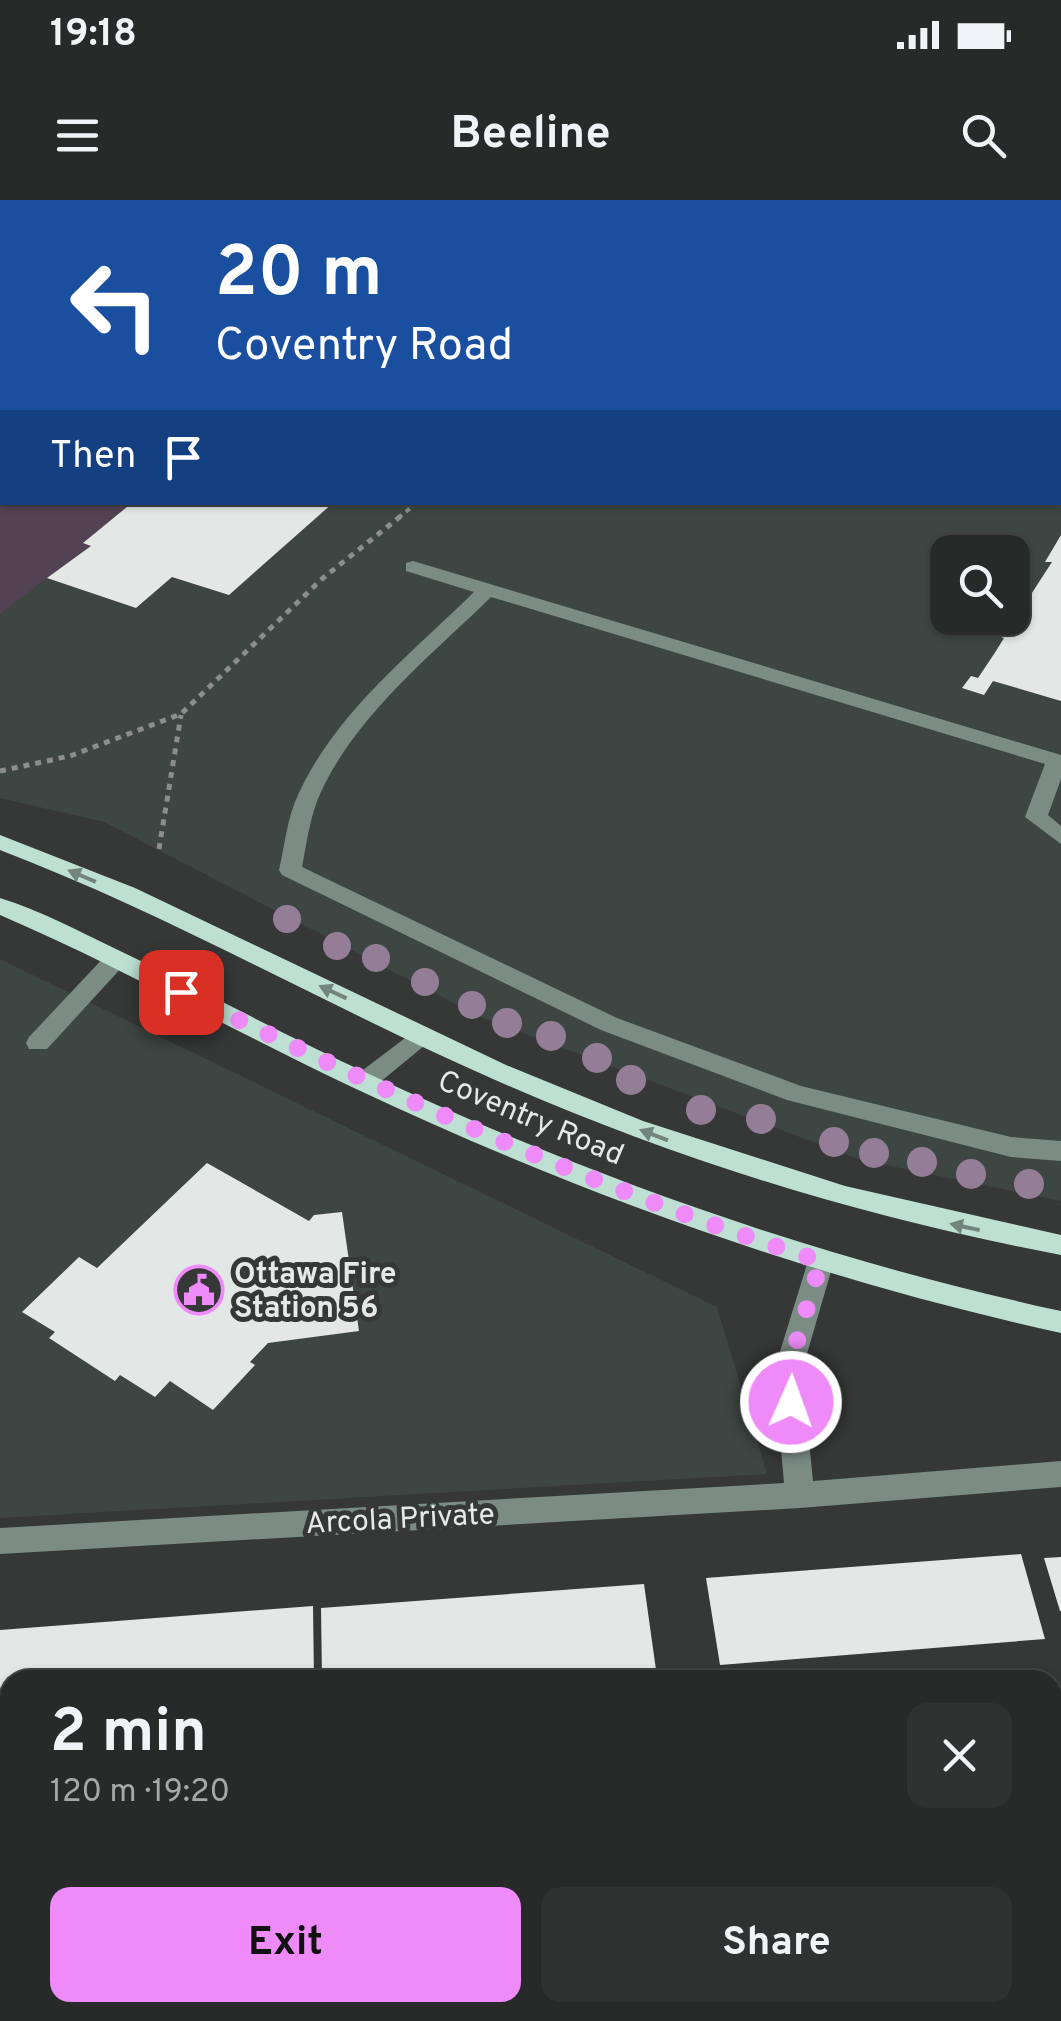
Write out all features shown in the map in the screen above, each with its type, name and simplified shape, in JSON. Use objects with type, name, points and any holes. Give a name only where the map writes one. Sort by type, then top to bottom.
[{"type":"main road","name":"Coventry Road","points":[[0,842],[182,920],[574,1104],[763,1173],[915,1216],[1061,1246]]},
{"type":"main road","name":"Coventry Road","points":[[0,906],[364,1082],[714,1227],[982,1307],[1061,1322]]},
{"type":"street","points":[[413,566],[1059,762],[1036,818],[1061,837]]},
{"type":"street","points":[[488,589],[358,722],[324,763],[307,798],[290,870],[609,1024],[796,1094],[1011,1147],[1061,1151]]},
{"type":"street","points":[[38,1043],[116,959]]},
{"type":"street","points":[[364,1082],[420,1035]]},
{"type":"street","points":[[800,1495],[788,1371],[821,1261]]},
{"type":"street","name":"Arcola Private","points":[[0,1541],[800,1495],[1061,1474]]},
{"type":"path","points":[[0,771],[70,756],[181,714],[323,578],[414,505]]},
{"type":"path","points":[[160,849],[181,714]]},
{"type":"shaded area","points":[[0,505],[1061,505],[1061,1201],[861,1160],[483,1018],[104,822],[0,798]]},
{"type":"shaded area","points":[[0,505],[332,505],[229,595],[172,577],[136,608],[47,578],[0,614]]},
{"type":"shaded area","points":[[0,959],[717,1307],[767,1474],[0,1518]]},
{"type":"building","points":[[129,505],[331,505],[229,595],[172,577],[136,608],[47,578],[91,546],[83,543]]},
{"type":"building","points":[[1061,535],[1061,701],[993,681],[984,695],[962,688],[971,676],[978,678],[1004,638],[994,635],[1030,635],[1030,596],[1052,562],[1045,562]]},
{"type":"building","name":"Ottawa Fire Station 56","points":[[207,1163],[309,1221],[314,1215],[342,1212],[359,1331],[268,1343],[250,1362],[255,1365],[213,1410],[170,1381],[155,1397],[120,1375],[115,1381],[49,1338],[55,1332],[22,1312],[79,1257],[97,1268]]},
{"type":"building","points":[[1021,1554],[1045,1639],[720,1665],[706,1578]]},
{"type":"building","points":[[1061,1557],[1061,1611],[1060,1611],[1044,1558]]},
{"type":"building","points":[[644,1584],[656,1670],[322,1670],[321,1608]]},
{"type":"building","points":[[313,1606],[314,1670],[0,1670],[0,1630]]},
{"type":"place","name":"Ottawa Fire Station 56","points":[[199,1290]]},
{"type":"route","points":[[181,992],[364,1082],[510,1144],[714,1227],[821,1261],[788,1371],[791,1402]]}]
